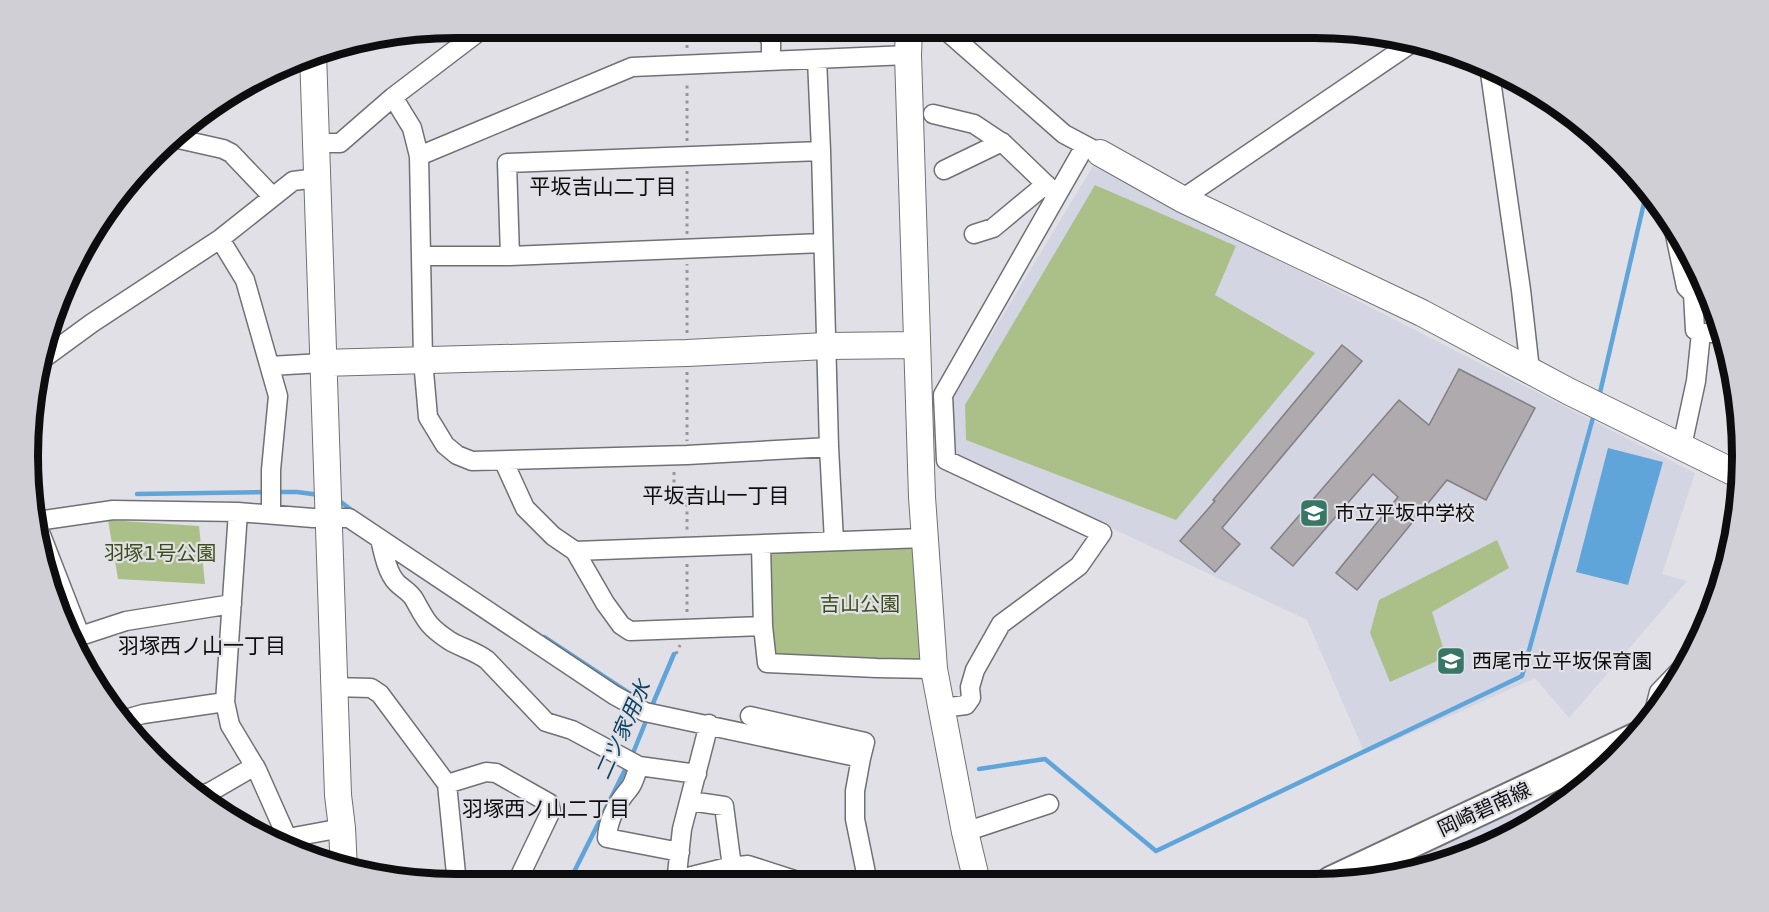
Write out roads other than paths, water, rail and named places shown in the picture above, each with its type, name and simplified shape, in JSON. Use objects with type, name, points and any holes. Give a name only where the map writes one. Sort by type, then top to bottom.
[{"type":"main road","name":"岡崎碧南線","points":[[1348,873],[1612,749]]},
{"type":"street","points":[[316,143],[340,143],[393,97],[471,38]]},
{"type":"street","points":[[769,38],[771,61]]},
{"type":"street","points":[[909,38],[924,537],[934,669],[975,874]]},
{"type":"street","points":[[955,38],[1064,134],[1182,199],[1414,309],[1568,390],[1731,471]]},
{"type":"street","points":[[1182,199],[1404,48]]},
{"type":"street","points":[[419,156],[632,67],[908,56]]},
{"type":"street","points":[[817,59],[828,447],[834,541]]},
{"type":"street","points":[[313,63],[333,687],[343,859]]},
{"type":"street","points":[[1492,78],[1530,370]]},
{"type":"street","points":[[393,97],[412,128],[419,156],[423,360],[428,417],[445,445],[472,462],[828,447]]},
{"type":"street","points":[[933,114],[974,124],[1002,142],[1052,189]]},
{"type":"street","points":[[182,140],[231,153],[273,197]]},
{"type":"street","points":[[944,170],[1002,142]]},
{"type":"street","points":[[974,234],[993,228],[1052,189],[1093,149]]},
{"type":"street","points":[[510,256],[507,163],[821,151]]},
{"type":"street","points":[[51,353],[92,323],[220,239],[293,181],[317,178]]},
{"type":"street","points":[[942,708],[966,705],[971,698],[970,687],[975,670],[1001,624],[1079,566],[1101,533],[946,459],[943,395],[1052,189]]},
{"type":"street","points":[[220,239],[245,280],[278,396],[271,470],[271,514]]},
{"type":"street","points":[[421,256],[510,256],[823,243]]},
{"type":"street","points":[[1679,255],[1686,287],[1693,294],[1695,330],[1701,333],[1713,333]]},
{"type":"street","points":[[1682,446],[1696,381],[1701,333]]},
{"type":"street","points":[[270,366],[687,353],[826,346],[917,345]]},
{"type":"street","points":[[504,462],[525,508],[554,536],[575,551],[621,625],[630,632],[764,626]]},
{"type":"street","points":[[43,520],[113,510],[238,512],[313,518],[349,518],[614,695],[645,712],[709,724],[758,726],[862,753],[855,791],[855,819],[866,874]]},
{"type":"street","points":[[238,512],[225,702],[230,725],[255,766],[288,839]]},
{"type":"street","points":[[575,551],[924,537]]},
{"type":"street","points":[[380,539],[394,580],[413,597],[430,627],[452,642],[477,652],[487,660],[546,722],[572,730],[639,766],[697,774]]},
{"type":"street","points":[[761,545],[767,663],[934,669]]},
{"type":"street","points":[[79,636],[126,621],[232,604]]},
{"type":"street","points":[[333,687],[371,688],[380,694],[447,784],[456,874]]},
{"type":"street","points":[[130,718],[225,702]]},
{"type":"street","points":[[677,874],[682,829],[709,724]]},
{"type":"street","points":[[208,793],[255,766]]},
{"type":"street","points":[[639,766],[629,789],[623,793],[608,825],[607,838],[680,852]]},
{"type":"street","points":[[447,784],[486,772],[496,773],[549,803],[552,811],[521,874]]},
{"type":"street","points":[[690,801],[724,806],[732,867]]},
{"type":"street","points":[[965,832],[1049,804]]},
{"type":"street","points":[[295,842],[342,828]]},
{"type":"street","points":[[706,874],[748,865],[776,874]]},
{"type":"water","points":[[1608,448],[1663,462],[1628,585],[1576,572]]},
{"type":"waterway","points":[[1599,397],[1645,200]]},
{"type":"waterway","points":[[979,769],[1045,759],[1156,851],[1522,676],[1594,414]]},
{"type":"waterway","points":[[137,494],[266,492]]},
{"type":"waterway","points":[[275,492],[320,495]]},
{"type":"waterway","points":[[337,499],[354,512]]},
{"type":"waterway","points":[[544,637],[635,697]]},
{"type":"waterway","name":"二ツ家用水","points":[[651,708],[674,654]]},
{"type":"waterway","name":"二ツ家用水","points":[[631,758],[648,716]]},
{"type":"waterway","name":"二ツ家用水","points":[[573,874],[627,766]]},
{"type":"place","name":"市立平坂中学校","points":[[1314,513]]},
{"type":"place","name":"西尾市立平坂保育園","points":[[1451,661]]},
{"type":"district","name":"平坂吉山二丁目","points":[[603,187]]},
{"type":"district","name":"平坂吉山一丁目","points":[[716,496]]},
{"type":"district","name":"羽塚西ノ山一丁目","points":[[202,646]]},
{"type":"district","name":"羽塚西ノ山二丁目","points":[[546,809]]},
{"type":"park label","name":"羽塚1号公園","points":[[160,553]]},
{"type":"park label","name":"吉山公園","points":[[860,604]]}]
